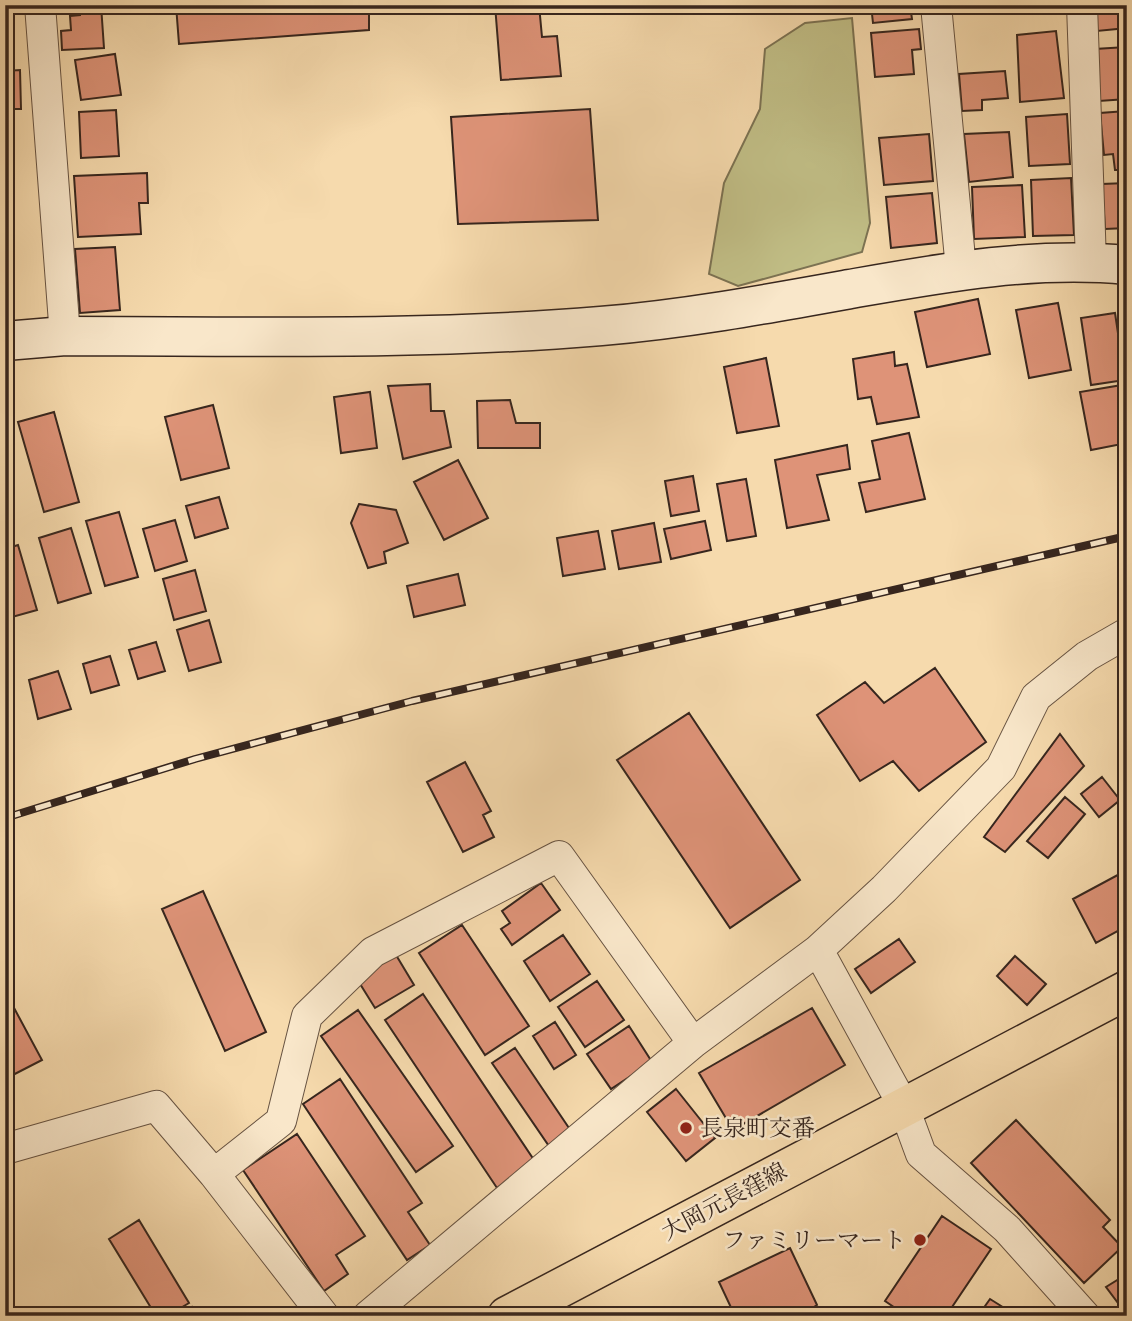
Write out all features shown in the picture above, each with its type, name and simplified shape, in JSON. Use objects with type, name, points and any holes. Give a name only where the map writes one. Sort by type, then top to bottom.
[{"type":"main road","name":"大岡元長窪線","points":[[507,1316],[903,1105],[1127,990]]},
{"type":"street","points":[[40,5],[65,336]]},
{"type":"street","points":[[936,5],[961,269]]},
{"type":"street","points":[[5,341],[65,336],[434,335],[601,326],[718,312],[961,269],[1109,263],[1082,5]]},
{"type":"street","points":[[368,1316],[693,1043],[818,950],[884,889],[1001,768],[1036,697],[1087,656],[1127,633]]},
{"type":"street","points":[[214,1174],[281,1121],[307,1016],[373,952],[559,856],[693,1043]]},
{"type":"street","points":[[818,950],[903,1105],[921,1154],[1007,1228],[1085,1316]]},
{"type":"street","points":[[5,1149],[156,1106],[214,1174],[324,1316]]},
{"type":"shaded area","points":[[852,18],[870,223],[862,252],[738,286],[709,274],[724,183],[760,109],[765,49],[805,23]]},
{"type":"building","points":[[5,5],[10,5],[12,36],[5,37]]},
{"type":"building","points":[[80,5],[101,5],[104,48],[62,50],[61,31],[71,30],[70,16],[80,15]]},
{"type":"building","points":[[176,5],[369,5],[369,30],[179,44]]},
{"type":"building","points":[[495,5],[539,5],[542,37],[557,36],[561,76],[501,80]]},
{"type":"building","points":[[871,5],[910,5],[912,19],[873,23]]},
{"type":"building","points":[[958,5],[1008,5],[1008,8],[958,12]]},
{"type":"building","points":[[1095,5],[1125,5],[1127,28],[1097,31]]},
{"type":"building","points":[[919,29],[921,49],[912,50],[914,74],[875,77],[871,33]]},
{"type":"building","points":[[1056,31],[1064,98],[1020,102],[1017,35]]},
{"type":"building","points":[[1126,47],[1127,99],[1099,101],[1095,49]]},
{"type":"building","points":[[115,54],[121,95],[81,100],[75,60]]},
{"type":"building","points":[[20,70],[21,109],[5,109],[5,71]]},
{"type":"building","points":[[1005,71],[1008,98],[982,100],[982,110],[962,111],[959,74]]},
{"type":"building","points":[[590,109],[598,220],[458,224],[451,117]]},
{"type":"building","points":[[116,110],[119,156],[81,158],[79,112]]},
{"type":"building","points":[[1126,111],[1127,170],[1115,170],[1113,154],[1104,155],[1100,113]]},
{"type":"building","points":[[1067,114],[1070,164],[1029,166],[1026,117]]},
{"type":"building","points":[[1009,132],[1013,177],[969,182],[964,134]]},
{"type":"building","points":[[929,134],[933,181],[884,185],[879,138]]},
{"type":"building","points":[[147,173],[148,203],[139,203],[141,234],[78,237],[74,176]]},
{"type":"building","points":[[1071,178],[1074,235],[1033,236],[1031,180]]},
{"type":"building","points":[[1127,183],[1127,228],[1105,229],[1102,184]]},
{"type":"building","points":[[1022,185],[1025,237],[974,239],[972,187]]},
{"type":"building","points":[[932,193],[937,243],[891,248],[886,197]]},
{"type":"building","points":[[115,247],[120,310],[80,313],[75,249]]},
{"type":"building","points":[[978,299],[990,354],[927,367],[915,312]]},
{"type":"building","points":[[1058,303],[1071,370],[1029,378],[1016,310]]},
{"type":"building","points":[[1115,313],[1125,380],[1091,385],[1081,318]]},
{"type":"building","points":[[894,352],[895,366],[907,364],[919,417],[877,424],[871,397],[858,399],[853,359]]},
{"type":"building","points":[[766,358],[779,426],[737,433],[724,367]]},
{"type":"building","points":[[430,384],[431,411],[444,411],[451,447],[403,459],[388,386]]},
{"type":"building","points":[[1122,385],[1127,412],[1127,443],[1091,450],[1080,392]]},
{"type":"building","points":[[370,392],[377,448],[341,453],[334,397]]},
{"type":"building","points":[[510,400],[516,423],[540,423],[540,448],[478,448],[477,401]]},
{"type":"building","points":[[213,405],[229,468],[181,480],[165,417]]},
{"type":"building","points":[[54,412],[79,502],[44,512],[18,422]]},
{"type":"building","points":[[909,433],[925,499],[866,512],[859,483],[880,479],[872,441]]},
{"type":"building","points":[[847,445],[850,469],[817,475],[829,520],[787,528],[775,460]]},
{"type":"building","points":[[458,460],[488,518],[444,540],[414,482]]},
{"type":"building","points":[[693,476],[699,511],[671,516],[665,481]]},
{"type":"building","points":[[746,479],[756,536],[727,541],[717,484]]},
{"type":"building","points":[[219,497],[228,528],[195,538],[186,506]]},
{"type":"building","points":[[359,504],[396,510],[408,543],[384,552],[386,563],[368,568],[351,523]]},
{"type":"building","points":[[119,512],[138,577],[105,586],[86,521]]},
{"type":"building","points":[[175,520],[187,561],[155,571],[143,529]]},
{"type":"building","points":[[705,521],[711,550],[671,559],[664,529]]},
{"type":"building","points":[[654,523],[661,562],[619,569],[612,531]]},
{"type":"building","points":[[71,528],[91,593],[58,603],[39,538]]},
{"type":"building","points":[[598,531],[605,569],[563,576],[557,538]]},
{"type":"building","points":[[18,545],[37,610],[5,619],[5,549]]},
{"type":"building","points":[[195,570],[206,611],[174,620],[163,579]]},
{"type":"building","points":[[458,574],[465,605],[414,617],[407,586]]},
{"type":"building","points":[[209,620],[221,662],[189,671],[177,630]]},
{"type":"building","points":[[156,642],[165,671],[138,679],[129,650]]},
{"type":"building","points":[[110,656],[119,685],[91,693],[83,664]]},
{"type":"building","points":[[935,668],[986,742],[919,791],[893,761],[860,781],[817,715],[865,682],[884,703]]},
{"type":"building","points":[[58,671],[71,709],[38,719],[29,680]]},
{"type":"building","points":[[5,696],[12,720],[5,722]]},
{"type":"building","points":[[689,713],[800,880],[730,928],[617,760]]},
{"type":"building","points":[[1060,734],[1084,766],[1005,852],[984,837]]},
{"type":"building","points":[[465,762],[491,811],[483,815],[494,837],[463,852],[427,782]]},
{"type":"building","points":[[1102,777],[1120,800],[1099,817],[1081,794]]},
{"type":"building","points":[[1065,797],[1085,814],[1048,858],[1027,841]]},
{"type":"building","points":[[1127,870],[1127,926],[1096,943],[1073,899]]},
{"type":"building","points":[[541,883],[560,910],[512,945],[501,929],[510,923],[502,911]]},
{"type":"building","points":[[203,891],[266,1032],[225,1051],[162,909]]},
{"type":"building","points":[[462,925],[529,1026],[485,1055],[419,953]]},
{"type":"building","points":[[563,935],[590,974],[550,1001],[524,961]]},
{"type":"building","points":[[899,939],[915,962],[871,993],[855,969]]},
{"type":"building","points":[[396,955],[414,985],[375,1008],[357,979]]},
{"type":"building","points":[[1015,956],[1046,984],[1027,1005],[997,976]]},
{"type":"building","points":[[597,981],[624,1020],[585,1047],[558,1007]]},
{"type":"building","points":[[5,994],[42,1060],[5,1079]]},
{"type":"building","points":[[423,994],[536,1163],[497,1188],[385,1020]]},
{"type":"building","points":[[812,1008],[845,1065],[733,1130],[699,1073]]},
{"type":"building","points":[[358,1010],[453,1146],[416,1172],[321,1036]]},
{"type":"building","points":[[555,1022],[576,1055],[554,1069],[533,1036]]},
{"type":"building","points":[[629,1026],[652,1062],[611,1089],[587,1054]]},
{"type":"building","points":[[515,1048],[573,1134],[551,1149],[492,1063]]},
{"type":"building","points":[[340,1079],[422,1203],[408,1212],[430,1245],[407,1260],[303,1104]]},
{"type":"building","points":[[676,1089],[715,1138],[686,1161],[647,1112]]},
{"type":"building","points":[[1016,1120],[1110,1220],[1103,1227],[1122,1247],[1084,1283],[971,1163]]},
{"type":"building","points":[[297,1134],[365,1236],[336,1255],[348,1274],[324,1291],[243,1170]]},
{"type":"building","points":[[942,1216],[991,1249],[946,1316],[907,1316],[885,1301]]},
{"type":"building","points":[[139,1220],[189,1303],[167,1316],[156,1316],[109,1239]]},
{"type":"building","points":[[790,1248],[817,1305],[800,1316],[735,1316],[719,1282]]},
{"type":"building","points":[[1127,1274],[1127,1315],[1106,1287]]},
{"type":"building","points":[[990,1299],[1017,1316],[978,1316]]},
{"type":"building","points":[[192,1307],[197,1316],[178,1316]]},
{"type":"railway","points":[[5,818],[195,759],[412,701],[1127,536]]},
{"type":"place","name":"長泉町交番","points":[[686,1128]]},
{"type":"place","name":"ファミリーマート","points":[[920,1240]]}]
